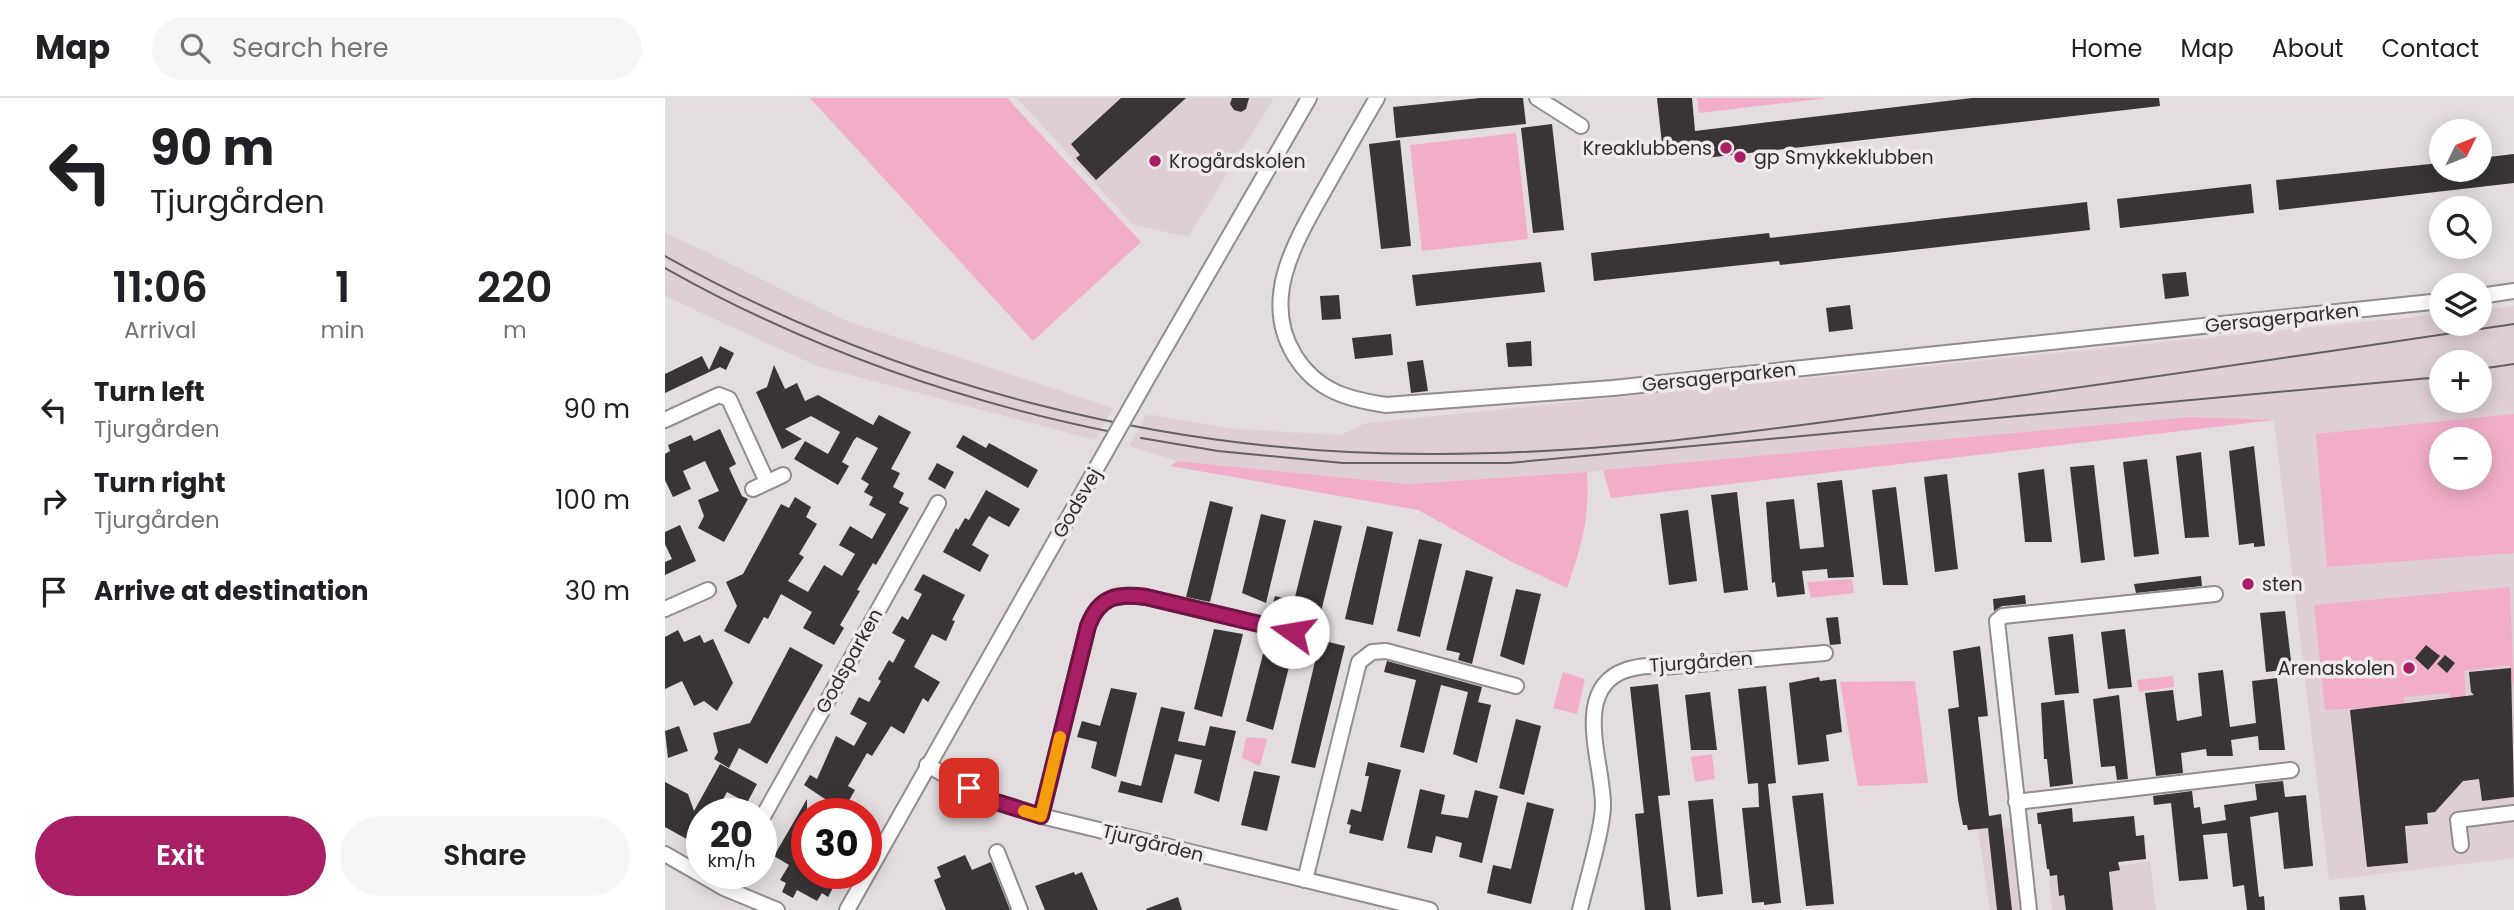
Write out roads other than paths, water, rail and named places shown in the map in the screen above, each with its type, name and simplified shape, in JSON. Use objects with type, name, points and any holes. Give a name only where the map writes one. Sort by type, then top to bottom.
[{"type":"street","name":"Godsvej","points":[[847,910],[927,765],[1309,98]]},
{"type":"street","name":"Gersagerparken","points":[[1377,98],[1295,243],[1282,280],[1280,313],[1285,340],[1315,381],[1335,394],[1356,400],[1386,405],[1613,388],[2429,302]]},
{"type":"street","points":[[1537,98],[1581,126]]},
{"type":"street","points":[[2492,294],[2514,291]]},
{"type":"street","points":[[665,420],[719,395],[729,399],[760,486],[783,475]]},
{"type":"street","name":"Godsparken","points":[[773,798],[938,503]]},
{"type":"street","points":[[665,610],[708,590]]},
{"type":"street","points":[[1041,816],[1088,626],[1093,612],[1108,597],[1123,594],[1146,597],[1293,632]]},
{"type":"street","points":[[2029,910],[1997,621],[2003,616],[2215,594]]},
{"type":"street","points":[[1305,880],[1359,663],[1373,652],[1386,651],[1515,686]]},
{"type":"street","name":"Tjurgården","points":[[1580,910],[1603,807],[1593,718],[1599,693],[1610,676],[1643,665],[1663,667],[1825,653]]},
{"type":"street","name":"Tjurgården","points":[[927,765],[990,800],[1041,816],[1430,910]]},
{"type":"street","points":[[2016,802],[2291,770]]},
{"type":"street","points":[[2461,845],[2458,820],[2514,813]]},
{"type":"street","points":[[997,852],[1020,910]]},
{"type":"street","points":[[665,855],[686,867]]},
{"type":"street","points":[[726,889],[777,910]]},
{"type":"tram line","points":[[665,256],[754,302],[845,342],[939,376],[1034,404],[1132,426],[1230,441],[1329,451],[1491,453],[1676,440],[2069,389],[2514,324]]},
{"type":"tram line","points":[[665,268],[773,323],[885,368],[1000,405],[1117,433]]},
{"type":"tram line","points":[[2492,367],[2514,364]]},
{"type":"tram line","points":[[1141,438],[1218,451],[1343,463],[1509,463],[2429,378]]},
{"type":"place","name":"Kreaklubbens","points":[[1726,148]]},
{"type":"place","name":"gp Smykkeklubben","points":[[1740,157]]},
{"type":"place","name":"Krogårdskolen","points":[[1155,161]]},
{"type":"place","name":"sten","points":[[2248,584]]},
{"type":"place","name":"Arenaskolen","points":[[2409,668]]}]
